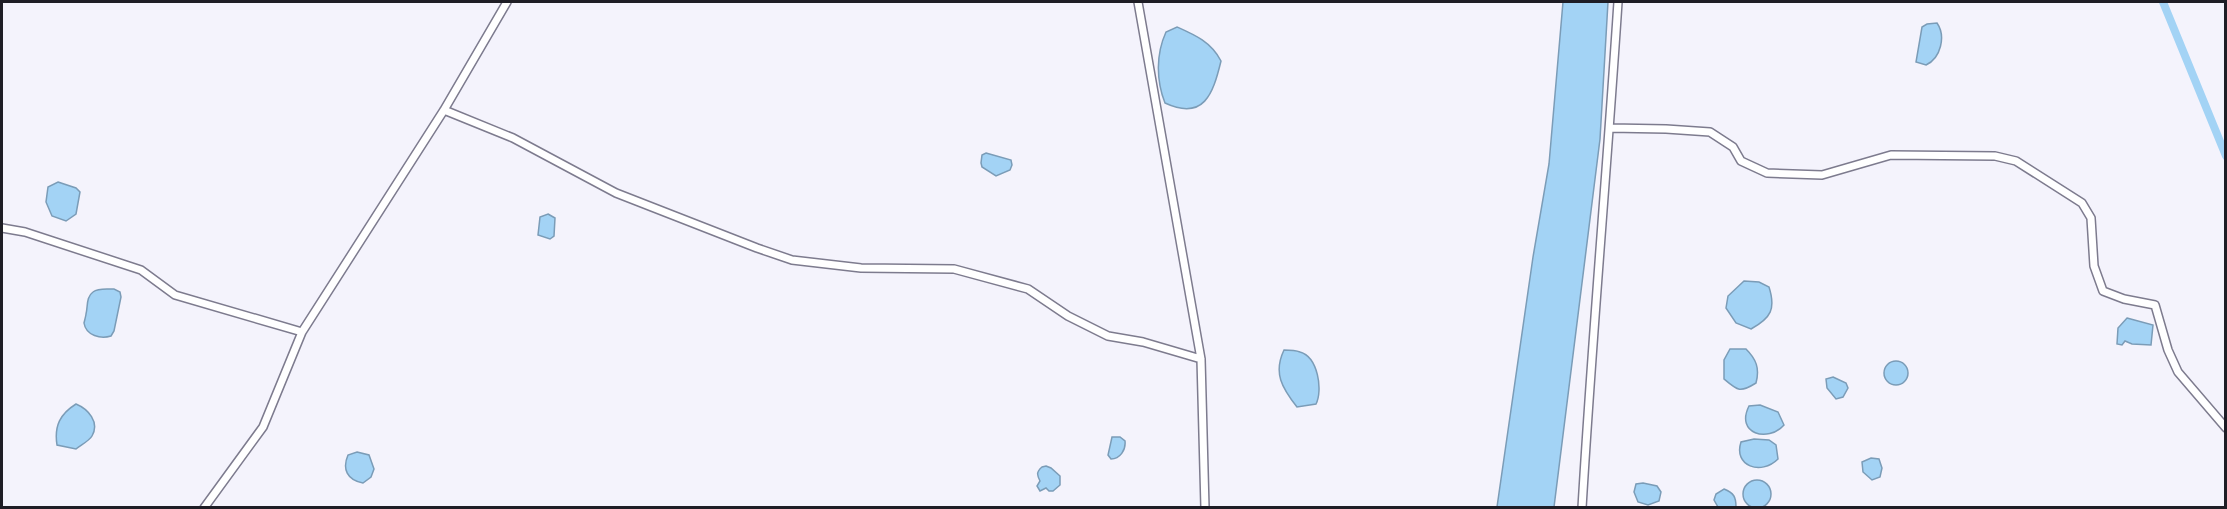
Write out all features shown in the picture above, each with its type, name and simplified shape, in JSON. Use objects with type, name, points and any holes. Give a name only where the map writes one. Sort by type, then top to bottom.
[{"type":"street","points":[[204,507],[264,427],[302,332],[444,110],[507,2]]},
{"type":"street","points":[[1138,2],[1201,359],[1205,507]]},
{"type":"street","points":[[1582,507],[1593,325],[1618,2]]},
{"type":"street","points":[[444,110],[513,138],[616,194],[757,249],[792,260],[849,266],[954,269],[1028,289],[1068,316],[1108,336],[1143,342],[1201,359]]},
{"type":"street","points":[[1610,128],[1710,132],[1733,147],[1741,161],[1767,173],[1822,175],[1891,155],[1995,156],[2016,161],[2082,203],[2091,218],[2094,266],[2103,291],[2124,299],[2155,305],[2168,350],[2178,372],[2226,428]]},
{"type":"street","points":[[2,228],[25,232],[141,270],[175,295],[302,332]]},
{"type":"water","points":[[1563,2],[1608,2],[1600,139],[1554,507],[1497,507],[1533,257],[1549,164]]},
{"type":"water","points":[[1937,23],[1941,34],[1938,52],[1926,65],[1916,62],[1922,27]]},
{"type":"water","points":[[1177,27],[1207,44],[1221,61],[1210,94],[1198,106],[1189,109],[1165,103],[1160,85],[1158,67],[1160,49],[1166,32]]},
{"type":"water","points":[[986,153],[1011,160],[1010,170],[996,176],[982,167],[982,155]]},
{"type":"water","points":[[58,182],[76,188],[80,192],[76,214],[66,221],[52,216],[46,202],[48,187]]},
{"type":"water","points":[[548,214],[555,218],[554,236],[550,239],[538,235],[540,217]]},
{"type":"water","points":[[1744,281],[1759,282],[1769,287],[1772,301],[1767,317],[1751,329],[1736,323],[1726,308],[1728,296]]},
{"type":"water","points":[[114,289],[120,292],[121,297],[114,331],[111,336],[99,337],[91,334],[84,323],[89,296],[98,290]]},
{"type":"water","points":[[2127,318],[2153,325],[2151,345],[2132,344],[2125,341],[2122,345],[2117,344],[2118,328]]},
{"type":"water","points":[[1730,349],[1746,349],[1752,356],[1757,368],[1756,383],[1739,389],[1724,379],[1724,360]]},
{"type":"water","points":[[1284,350],[1300,352],[1311,360],[1319,383],[1316,404],[1297,407],[1283,387],[1279,366]]},
{"type":"water","points":[[1896,361],[1905,364],[1908,373],[1905,382],[1896,385],[1887,382],[1884,373],[1887,364]]},
{"type":"water","points":[[1833,377],[1846,383],[1848,388],[1843,397],[1836,399],[1827,388],[1826,379]]},
{"type":"water","points":[[76,404],[85,409],[94,421],[92,436],[76,449],[57,445],[56,432],[59,421]]},
{"type":"water","points":[[1760,405],[1778,412],[1784,425],[1770,434],[1755,433],[1750,429],[1746,423],[1749,406]]},
{"type":"water","points":[[1112,437],[1120,437],[1125,441],[1120,456],[1114,459],[1108,455]]},
{"type":"water","points":[[1754,439],[1769,440],[1776,445],[1778,459],[1764,467],[1750,466],[1745,462],[1741,457],[1741,442]]},
{"type":"water","points":[[357,452],[369,455],[374,469],[371,477],[363,483],[350,477],[346,469],[348,455]]},
{"type":"water","points":[[1871,458],[1879,459],[1882,468],[1880,477],[1872,480],[1863,472],[1862,462]]},
{"type":"water","points":[[1046,466],[1060,476],[1060,485],[1053,491],[1046,488],[1040,491],[1037,486],[1040,481],[1038,472]]},
{"type":"water","points":[[1757,480],[1767,484],[1771,494],[1767,504],[1757,508],[1747,504],[1743,494],[1747,484]]},
{"type":"water","points":[[1636,484],[1657,486],[1661,492],[1659,501],[1648,505],[1638,502],[1634,492]]},
{"type":"water","points":[[1724,489],[1734,496],[1736,507],[1718,507],[1714,500],[1716,494]]},
{"type":"waterway","points":[[2163,2],[2226,156]]}]
